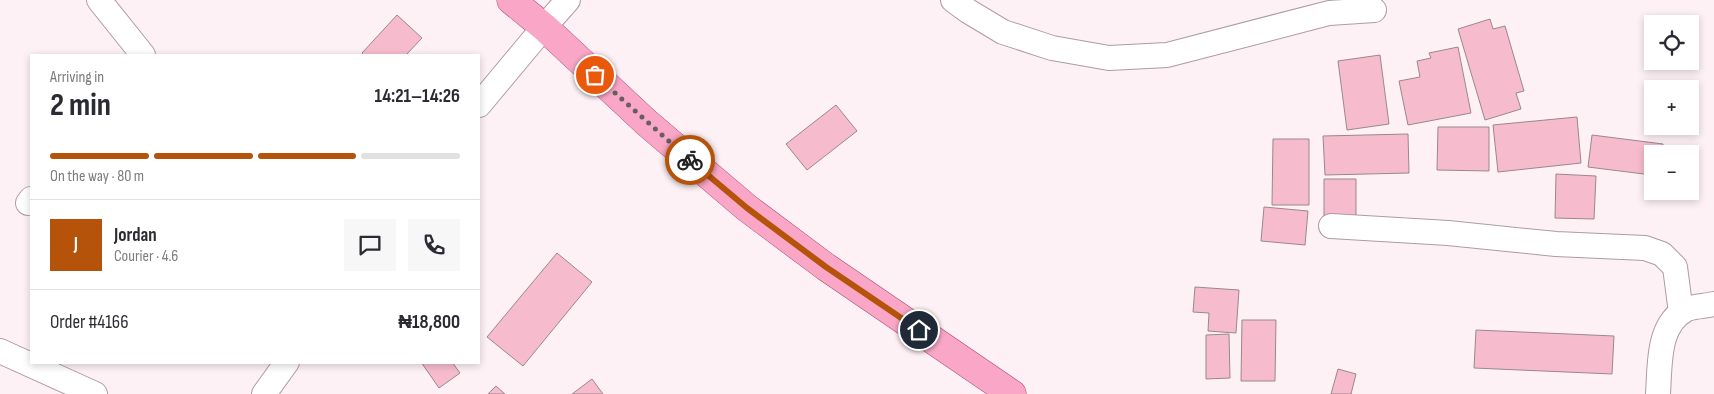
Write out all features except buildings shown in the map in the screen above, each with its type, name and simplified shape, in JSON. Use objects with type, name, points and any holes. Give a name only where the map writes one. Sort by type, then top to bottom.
[{"type":"main road","points":[[511,0],[544,27],[647,122],[747,208],[826,267],[1012,394]]},
{"type":"street","points":[[99,0],[142,54]]},
{"type":"street","points":[[480,104],[568,0]]},
{"type":"street","points":[[955,0],[968,11],[1003,32],[1052,48],[1109,58],[1167,55],[1329,13],[1374,10]]},
{"type":"street","points":[[1331,226],[1448,233],[1556,244],[1645,248],[1662,254],[1675,267],[1681,313]]},
{"type":"street","points":[[1658,394],[1662,351],[1666,333],[1673,318],[1688,309],[1714,304]]},
{"type":"street","points":[[0,351],[95,394]]},
{"type":"street","points":[[264,394],[286,364]]},
{"type":"way so far","points":[[595,75],[690,160]]},
{"type":"route","points":[[690,160],[747,208],[826,267],[919,330]]}]
